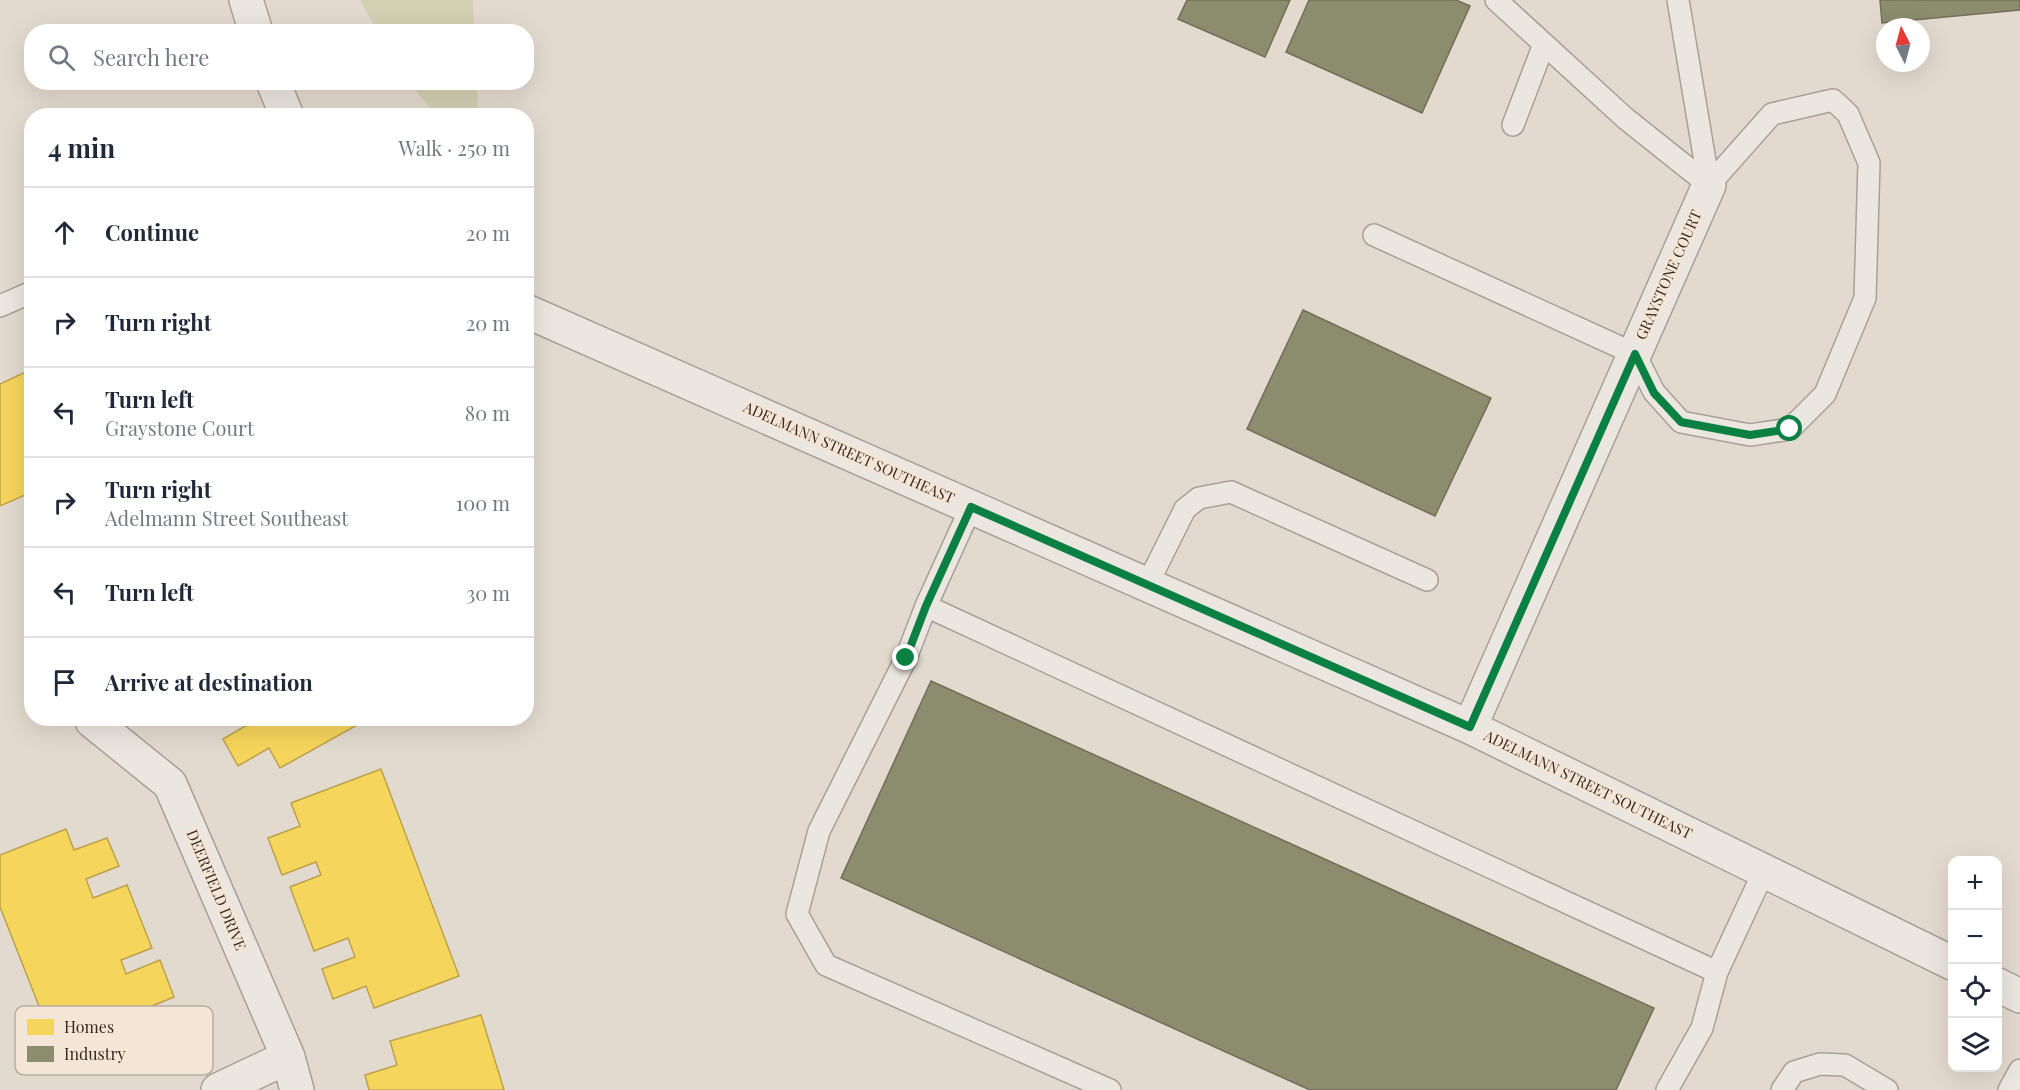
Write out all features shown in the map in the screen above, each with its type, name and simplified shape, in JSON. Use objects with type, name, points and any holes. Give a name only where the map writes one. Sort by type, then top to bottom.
[{"type":"street","points":[[246,0],[254,24]]},
{"type":"street","points":[[276,90],[284,108]]},
{"type":"street","name":"GRAYSTONE COURT","points":[[1470,727],[1709,185]]},
{"type":"street","name":"ADELMANN STREET SOUTHEAST","points":[[534,315],[1470,727],[1948,961]]},
{"type":"street","name":"DEERFIELD DRIVE","points":[[98,726],[170,784],[288,1057],[297,1090]]},
{"type":"street","points":[[2002,987],[2020,996]]},
{"type":"street","points":[[218,1090],[288,1057]]},
{"type":"lane","points":[[1496,0],[1625,118],[1709,185]]},
{"type":"lane","points":[[1678,0],[1709,185]]},
{"type":"lane","points":[[1513,125],[1545,44]]},
{"type":"lane","points":[[1374,235],[1635,354],[1654,393],[1681,422],[1750,435],[1790,429],[1825,394],[1865,298],[1869,163],[1848,114],[1833,100],[1772,114],[1709,185]]},
{"type":"lane","points":[[0,306],[24,296]]},
{"type":"lane","points":[[1148,585],[1185,509],[1199,498],[1230,492],[1427,580]]},
{"type":"lane","points":[[971,507],[926,606],[906,658],[819,831],[797,914],[826,965],[1110,1090]]},
{"type":"lane","points":[[926,606],[1717,972]]},
{"type":"lane","points":[[1667,1090],[1702,1028],[1717,972],[1764,871]]},
{"type":"lane","points":[[1782,1090],[1794,1072],[1820,1064],[1845,1065],[1887,1090]]},
{"type":"lane","points":[[2009,1090],[2020,1070]]},
{"type":"shaded area","points":[[360,0],[473,0],[474,24],[373,24]]},
{"type":"shaded area","points":[[416,90],[477,90],[478,108],[430,108]]},
{"type":"building: Homes","points":[[24,373],[24,496],[0,506],[0,384]]},
{"type":"building: Homes","points":[[245,726],[355,726],[280,768],[269,748],[238,766],[223,739]]},
{"type":"building: Homes","points":[[381,769],[459,976],[374,1008],[366,986],[333,999],[322,969],[355,957],[348,938],[314,951],[290,887],[321,875],[316,862],[282,875],[268,838],[300,826],[291,803]]},
{"type":"building: Homes","points":[[66,829],[74,850],[107,838],[119,866],[86,879],[93,898],[127,885],[152,948],[121,960],[126,974],[160,960],[174,997],[152,1006],[39,1006],[0,907],[0,855]]},
{"type":"building: Homes","points":[[481,1015],[504,1090],[369,1090],[365,1075],[397,1065],[390,1041]]},
{"type":"building: Industry","points":[[1187,0],[1290,0],[1265,57],[1178,19]]},
{"type":"building: Industry","points":[[1309,0],[1456,0],[1470,6],[1422,113],[1286,52]]},
{"type":"building: Industry","points":[[1880,0],[2020,0],[2020,10],[1930,18],[1882,18]]},
{"type":"building: Industry","points":[[1303,310],[1491,398],[1435,516],[1247,429]]},
{"type":"building: Industry","points":[[931,681],[1654,1008],[1616,1090],[1310,1090],[841,878]]},
{"type":"route","points":[[906,658],[926,606],[971,507],[1470,727],[1635,354],[1654,393],[1681,422],[1750,435],[1790,429]]}]
